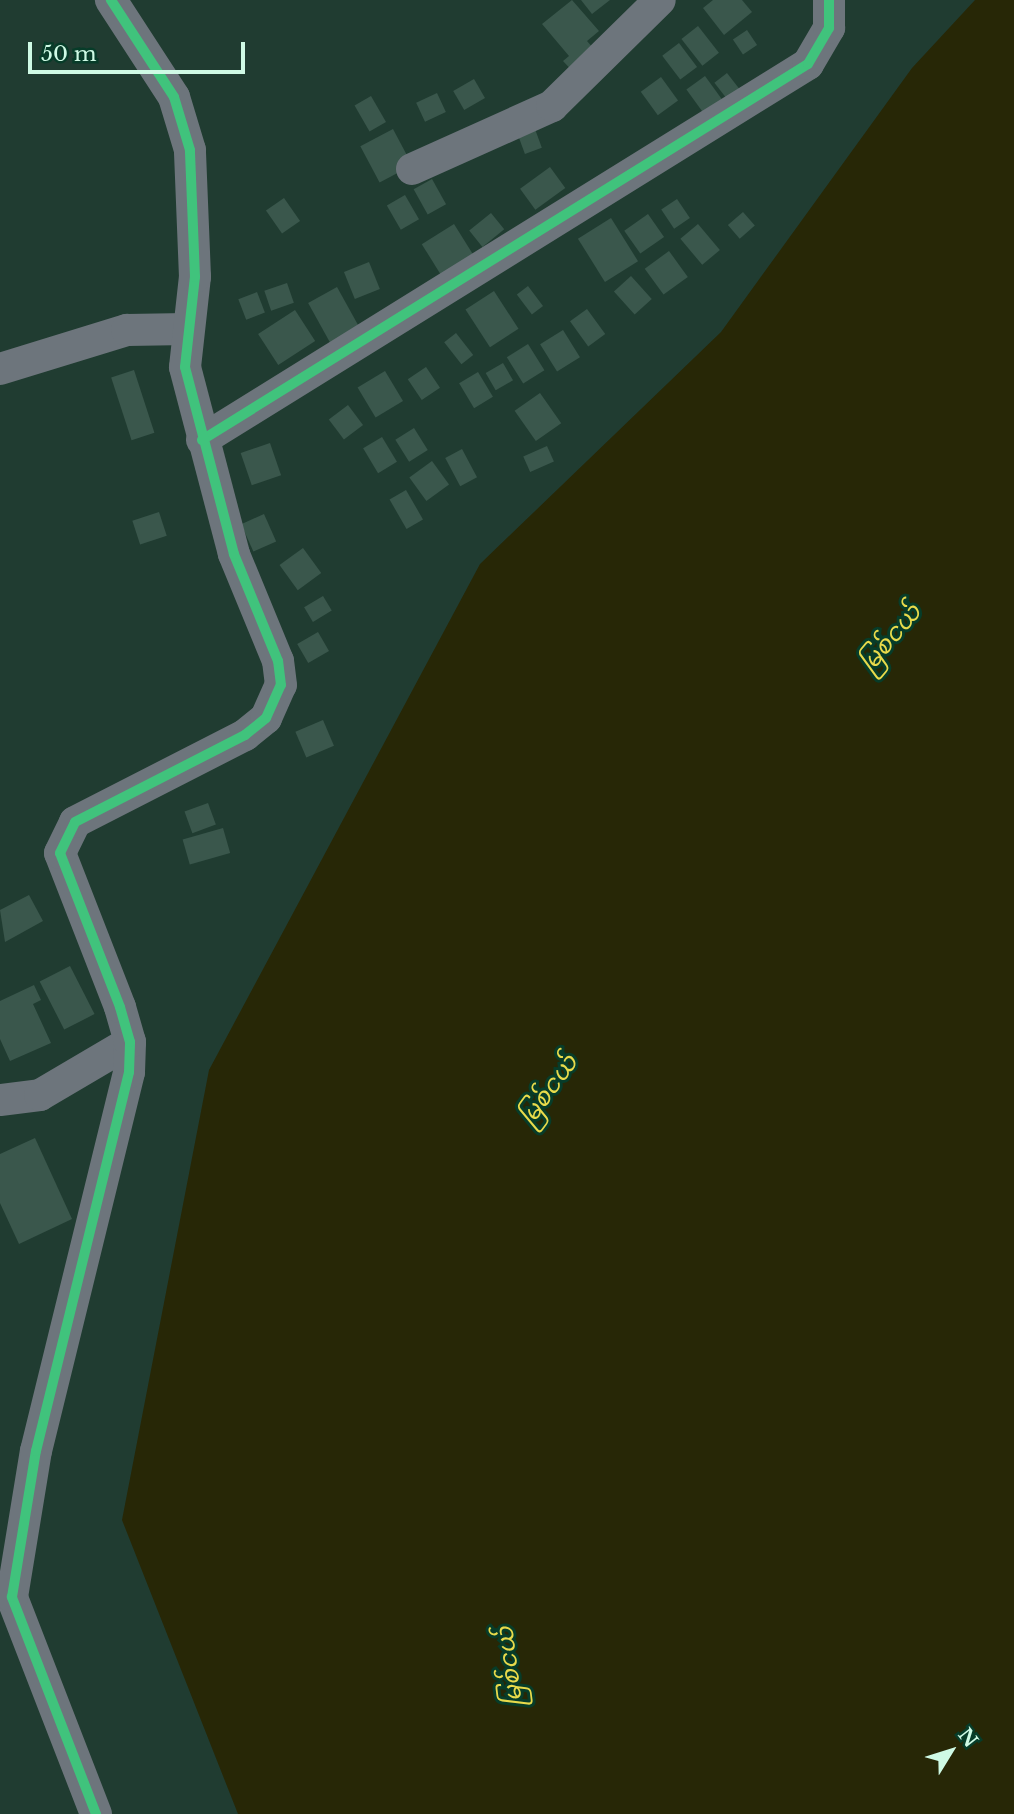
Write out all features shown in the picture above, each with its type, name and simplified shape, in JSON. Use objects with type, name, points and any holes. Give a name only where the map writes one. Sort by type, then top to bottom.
[{"type":"street","points":[[96,1814],[19,1623],[12,1597],[11,1530],[95,1198],[117,1127],[130,1042],[66,881],[60,853],[63,836],[97,808],[245,735],[266,718],[281,685],[202,440],[185,367],[187,329],[195,276],[191,149],[174,97],[111,0]]},
{"type":"street","points":[[412,169],[552,106],[660,0]]},
{"type":"street","points":[[202,440],[808,64],[829,29],[829,0]]},
{"type":"street","points":[[0,369],[127,330],[187,329]]},
{"type":"street","points":[[0,1100],[40,1095],[130,1042]]},
{"type":"water","name":"မြစ်ငယ်","points":[[975,0],[1014,0],[1014,1814],[238,1814],[122,1520],[209,1070],[480,564],[721,332],[912,68]]},
{"type":"building","points":[[572,0],[599,31],[587,41],[600,56],[577,76],[563,61],[569,56],[542,24]]},
{"type":"building","points":[[581,0],[610,0],[592,14]]},
{"type":"building","points":[[713,0],[742,0],[752,12],[724,35],[703,8]]},
{"type":"building","points":[[698,26],[719,53],[702,66],[681,39]]},
{"type":"building","points":[[747,30],[757,45],[743,54],[733,40]]},
{"type":"building","points":[[679,43],[697,67],[680,80],[662,56]]},
{"type":"building","points":[[727,73],[742,92],[729,102],[714,83]]},
{"type":"building","points":[[705,76],[722,99],[703,113],[686,90]]},
{"type":"building","points":[[661,77],[678,100],[658,115],[641,92]]},
{"type":"building","points":[[474,79],[485,98],[464,110],[453,91]]},
{"type":"building","points":[[437,93],[446,112],[425,122],[416,103]]},
{"type":"building","points":[[371,96],[386,122],[370,131],[355,106]]},
{"type":"building","points":[[393,129],[412,165],[380,183],[360,146]]},
{"type":"building","points":[[535,129],[542,148],[525,154],[518,135]]},
{"type":"building","points":[[550,167],[565,188],[535,210],[520,189]]},
{"type":"building","points":[[432,179],[446,204],[428,215],[414,189]]},
{"type":"building","points":[[405,195],[419,219],[401,230],[387,205]]},
{"type":"building","points":[[284,198],[300,221],[282,234],[266,211]]},
{"type":"building","points":[[677,199],[690,218],[674,229],[661,210]]},
{"type":"building","points":[[743,212],[755,226],[740,239],[728,225]]},
{"type":"building","points":[[491,213],[504,229],[482,247],[469,231]]},
{"type":"building","points":[[648,214],[664,237],[640,254],[624,231]]},
{"type":"building","points":[[611,218],[638,261],[605,282],[578,239]]},
{"type":"building","points":[[454,224],[476,259],[444,279],[422,244]]},
{"type":"building","points":[[698,224],[720,250],[702,265],[680,239]]},
{"type":"building","points":[[669,251],[688,277],[664,295],[645,269]]},
{"type":"building","points":[[369,262],[380,289],[355,299],[344,272]]},
{"type":"building","points":[[631,276],[652,299],[635,314],[614,291]]},
{"type":"building","points":[[287,283],[294,303],[271,311],[264,291]]},
{"type":"building","points":[[528,286],[543,306],[532,314],[517,294]]},
{"type":"building","points":[[337,287],[359,327],[330,343],[308,303]]},
{"type":"building","points":[[494,291],[519,329],[490,347],[465,310]]},
{"type":"building","points":[[257,292],[265,313],[246,320],[238,299]]},
{"type":"building","points":[[587,309],[605,334],[588,346],[570,321]]},
{"type":"building","points":[[295,310],[315,341],[278,365],[258,334]]},
{"type":"building","points":[[563,330],[580,357],[557,371],[540,344]]},
{"type":"building","points":[[456,333],[473,355],[461,364],[444,342]]},
{"type":"building","points":[[528,344],[544,370],[523,384],[507,357]]},
{"type":"building","points":[[503,363],[513,380],[496,390],[486,373]]},
{"type":"building","points":[[426,367],[440,388],[422,400],[408,379]]},
{"type":"building","points":[[134,370],[154,433],[132,440],[111,377]]},
{"type":"building","points":[[385,371],[403,401],[376,417],[358,387]]},
{"type":"building","points":[[478,372],[493,397],[474,408],[459,383]]},
{"type":"building","points":[[540,393],[561,423],[536,441],[515,411]]},
{"type":"building","points":[[348,405],[363,425],[344,439],[329,419]]},
{"type":"building","points":[[414,428],[428,450],[409,462],[395,440]]},
{"type":"building","points":[[382,437],[397,462],[378,473],[363,448]]},
{"type":"building","points":[[270,443],[281,475],[252,485],[241,453]]},
{"type":"building","points":[[547,446],[554,462],[530,472],[523,457]]},
{"type":"building","points":[[462,449],[477,477],[460,486],[445,458]]},
{"type":"building","points":[[432,461],[449,484],[426,501],[409,477]]},
{"type":"building","points":[[406,490],[423,519],[407,529],[390,500]]},
{"type":"building","points":[[159,512],[167,536],[140,544],[132,521]]},
{"type":"building","points":[[264,514],[276,541],[253,552],[241,524]]},
{"type":"building","points":[[303,548],[321,573],[298,590],[280,565]]},
{"type":"building","points":[[323,596],[332,611],[313,622],[304,607]]},
{"type":"building","points":[[318,632],[329,651],[308,663],[297,644]]},
{"type":"building","points":[[323,720],[334,746],[306,757],[295,732]]},
{"type":"building","points":[[208,803],[216,825],[192,833],[185,812]]},
{"type":"building","points":[[223,828],[230,853],[190,865],[183,840]]},
{"type":"building","points":[[29,895],[43,921],[5,942],[0,910]]},
{"type":"building","points":[[70,966],[95,1014],[64,1030],[40,981]]},
{"type":"building","points":[[34,985],[41,1000],[33,1004],[51,1043],[10,1061],[0,1039],[0,1001]]},
{"type":"building","points":[[35,1138],[72,1219],[19,1244],[0,1203],[0,1154]]},
{"type":"cycle path","points":[[96,1814],[12,1597],[36,1451],[129,1072],[130,1042],[120,1007],[60,853],[75,822],[245,735],[266,718],[281,685],[278,661],[234,554],[185,367],[195,277],[190,150],[174,97],[111,0]]},
{"type":"cycle path","points":[[202,440],[808,64],[829,28],[829,0]]}]
